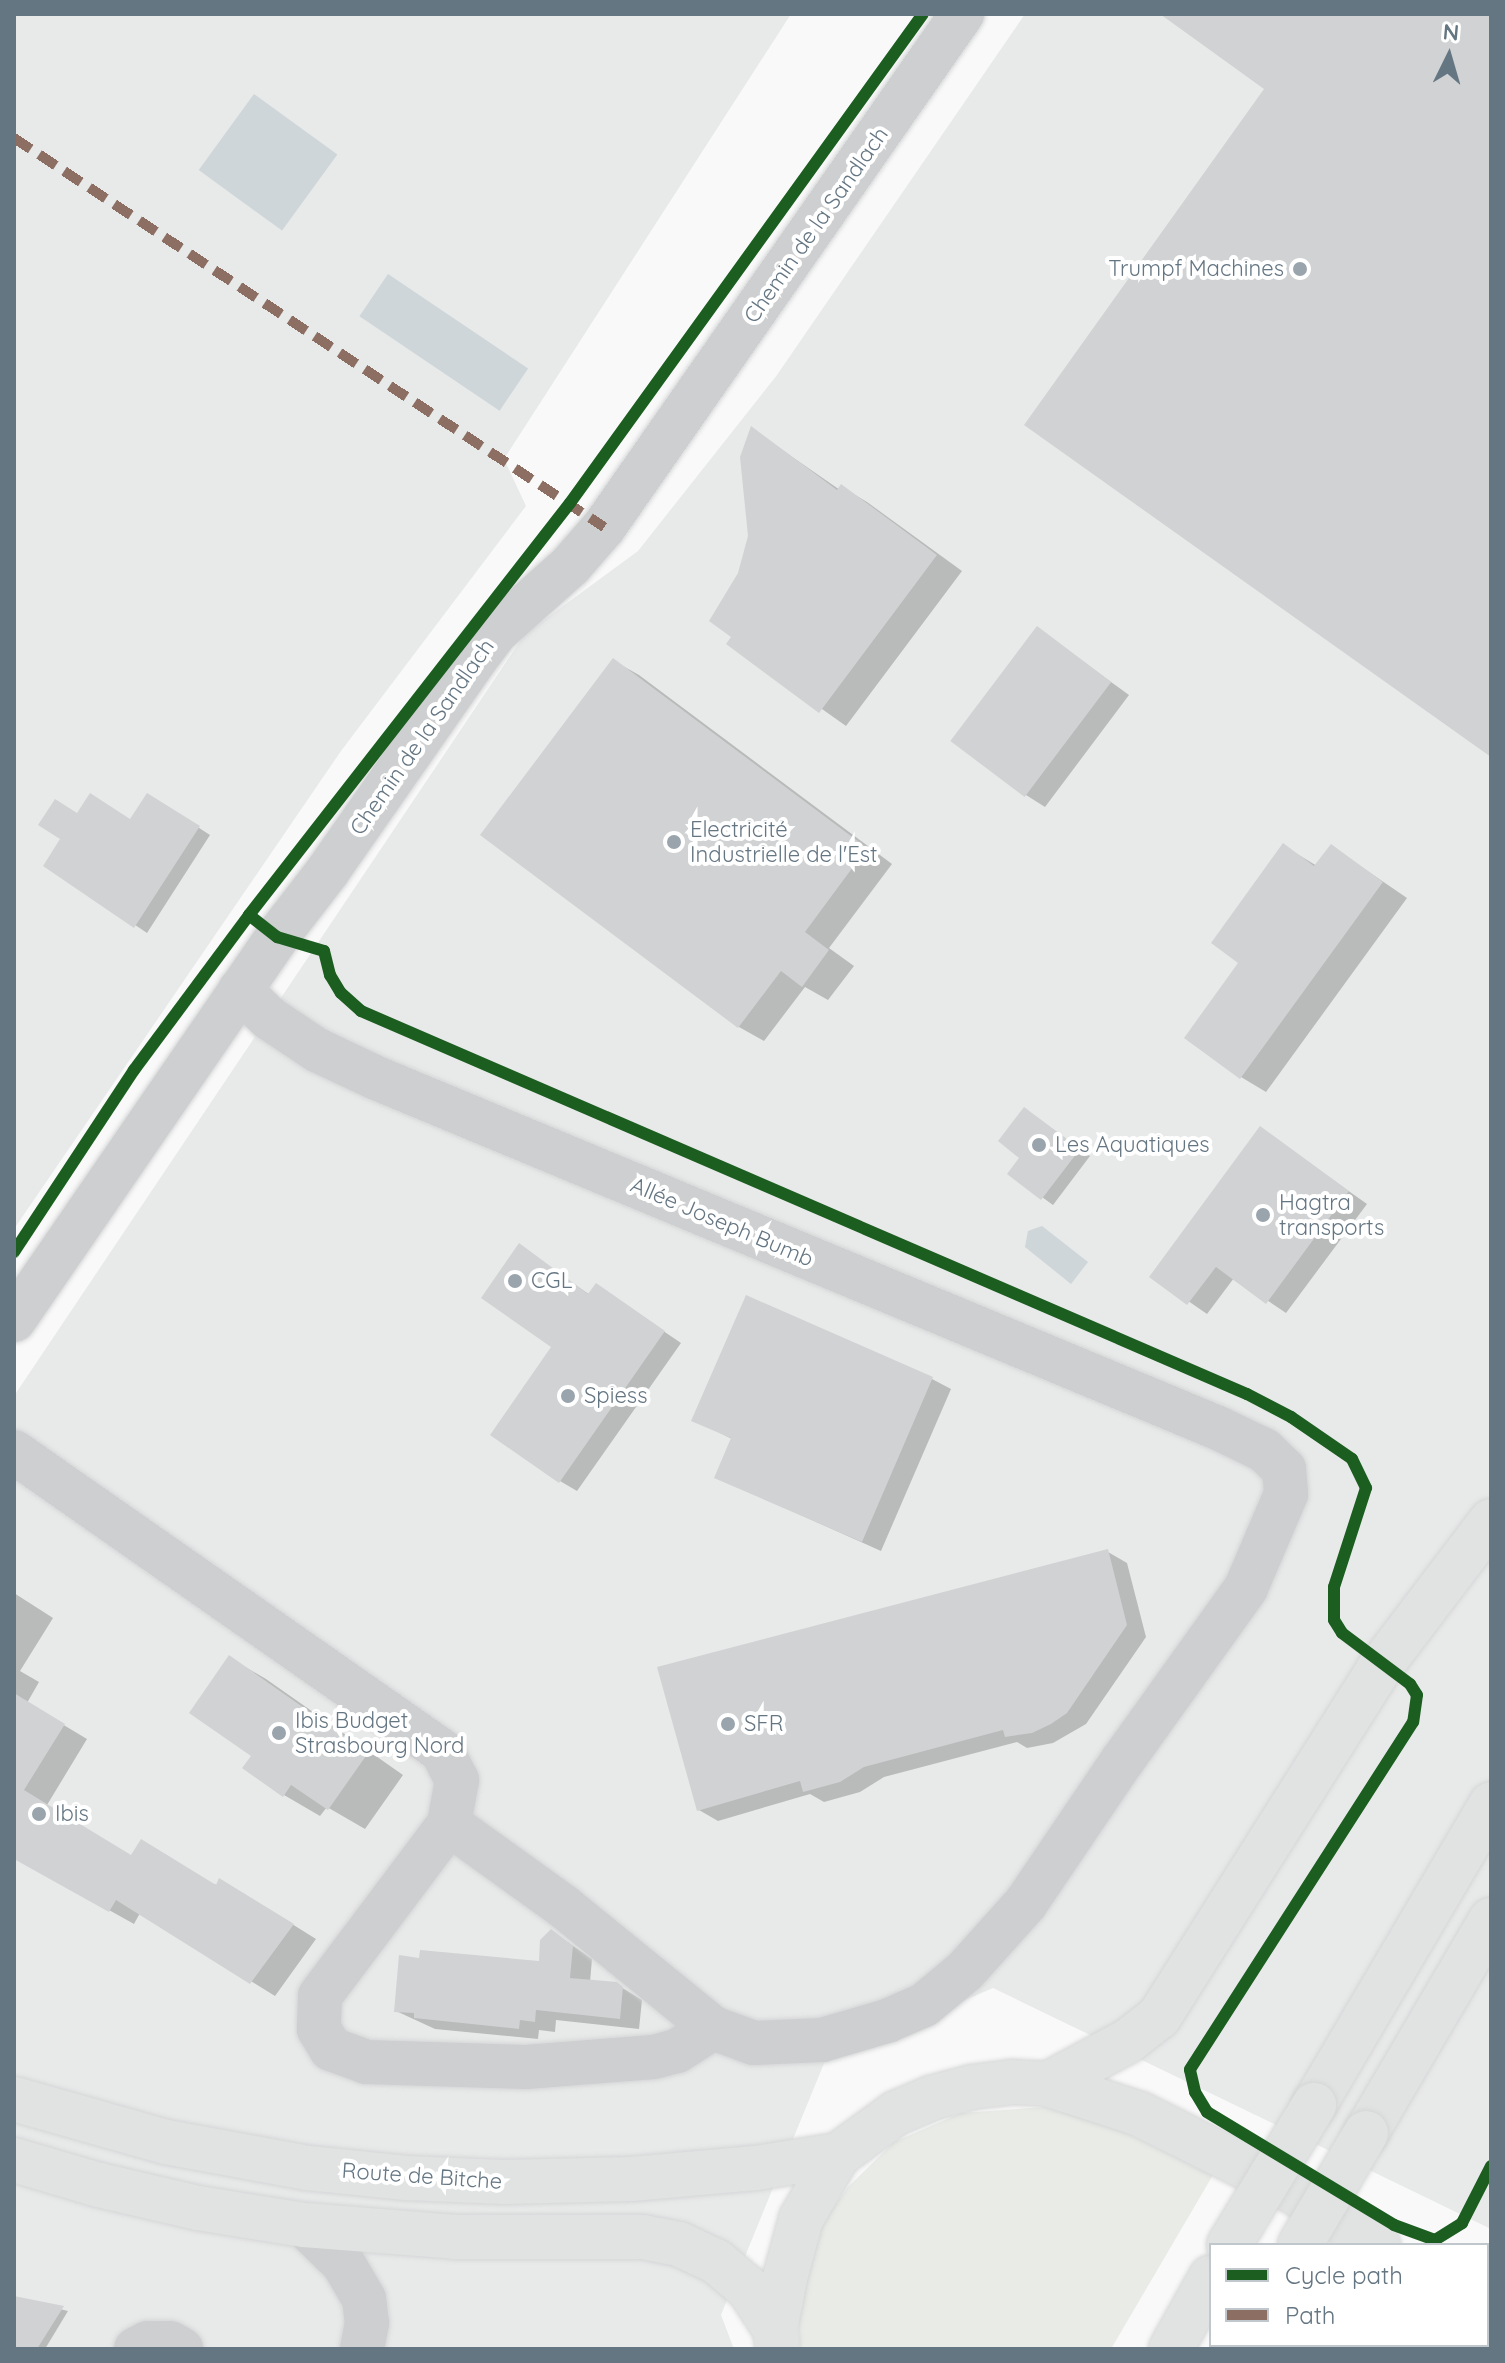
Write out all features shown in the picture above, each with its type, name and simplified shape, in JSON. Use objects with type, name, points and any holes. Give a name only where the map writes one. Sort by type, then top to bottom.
[{"type":"main road","points":[[1048,2084],[1128,2041],[1159,2017],[1385,1660],[1491,1521]]},
{"type":"main road","points":[[1230,2243],[1491,1804]]},
{"type":"main road","points":[[1301,2243],[1491,1920]]},
{"type":"main road","points":[[777,2339],[801,2219],[838,2155],[896,2113],[931,2098],[972,2087],[1012,2082],[1048,2084],[1140,2114],[1291,2190],[1375,2243]]},
{"type":"main road","name":"Route de Bitche","points":[[14,2099],[117,2131],[211,2151],[308,2168],[420,2179],[504,2182],[619,2179],[742,2170],[838,2155]]},
{"type":"main road","points":[[14,2160],[99,2185],[198,2208],[304,2225],[456,2237],[643,2237],[679,2244],[717,2262],[749,2289],[777,2339]]},
{"type":"main road","points":[[1171,2349],[1209,2281]]},
{"type":"street","name":"Chemin de la Sandlach","points":[[14,1320],[240,990],[474,661],[497,631],[570,566],[604,527],[962,14]]},
{"type":"street","name":"Allée Joseph Bumb","points":[[240,990],[269,1018],[317,1050],[374,1077],[1218,1428],[1264,1450],[1278,1459],[1284,1469],[1286,1494],[1265,1551],[1246,1588],[1122,1761],[1026,1903],[965,1971],[924,2005],[887,2021],[822,2040],[754,2043],[713,2028]]},
{"type":"street","points":[[14,1452],[442,1751],[457,1780],[449,1824],[320,1996],[319,2029],[331,2049],[366,2062],[526,2067],[654,2057],[677,2051],[713,2028],[563,1906],[449,1824]]},
{"type":"street","points":[[304,2225],[343,2263],[364,2299],[367,2323],[362,2349]]},
{"type":"street","points":[[136,2349],[148,2343],[170,2343],[181,2349]]},
{"type":"shaded area","points":[[14,14],[791,14],[504,459],[526,506],[341,751],[14,1229]]},
{"type":"shaded area","points":[[1025,14],[1491,14],[1491,2229],[993,1988],[825,2061],[721,2315],[734,2349],[14,2349],[14,1396],[525,634],[638,551],[777,375]]},
{"type":"shaded area","points":[[254,94],[337,155],[282,231],[199,170]]},
{"type":"shaded area","points":[[388,274],[528,369],[500,411],[359,316]]},
{"type":"shaded area","points":[[1042,1226],[1088,1262],[1071,1284],[1025,1247],[1028,1231]]},
{"type":"shaded area","points":[[1044,2107],[1104,2122],[1213,2175],[1111,2349],[800,2349],[797,2297],[813,2235],[848,2187],[894,2142],[961,2113]]},
{"type":"shaded area","points":[[1306,2347],[1465,2347],[1465,2349]]},
{"type":"building","points":[[1160,14],[1491,14],[1491,757],[1024,425],[1264,89]]},
{"type":"building","points":[[751,426],[837,490],[841,484],[937,555],[819,713],[726,644],[731,637],[709,621],[738,573],[748,536],[740,457]]},
{"type":"building","points":[[1037,626],[1111,682],[1025,797],[950,741]]},
{"type":"building","name":"Electricité Industrielle de l'Est","points":[[613,658],[867,848],[805,932],[829,950],[802,987],[781,971],[738,1028],[480,835]]},
{"type":"building","points":[[90,793],[130,819],[147,793],[200,826],[134,928],[43,866],[60,839],[38,825],[55,799],[77,813]]},
{"type":"building","points":[[1283,843],[1314,866],[1331,844],[1383,882],[1240,1079],[1184,1038],[1238,963],[1211,943]]},
{"type":"building","name":"Les Aquatiques","points":[[1024,1107],[1080,1149],[1041,1200],[1007,1174],[1019,1158],[998,1141]]},
{"type":"building","name":"Hagtra transports","points":[[1260,1126],[1349,1191],[1266,1304],[1216,1267],[1187,1305],[1149,1277]]},
{"type":"building","name":"Spiess","points":[[519,1243],[588,1294],[596,1283],[665,1331],[559,1483],[490,1435],[551,1347],[481,1298]]},
{"type":"building","points":[[746,1295],[933,1377],[862,1542],[714,1478],[731,1438],[691,1421]]},
{"type":"building","points":[[1108,1549],[1127,1625],[1067,1713],[1051,1724],[1032,1733],[1005,1737],[1003,1730],[864,1767],[840,1782],[803,1792],[800,1781],[697,1811],[657,1667]]},
{"type":"building","name":"Ibis Budget Strasbourg Nord","points":[[229,1655],[368,1753],[328,1810],[291,1785],[283,1797],[242,1768],[251,1756],[189,1713]]},
{"type":"building","name":"Ibis","points":[[14,1693],[65,1724],[24,1790],[131,1855],[141,1839],[216,1885],[219,1878],[294,1924],[250,1984],[116,1900],[109,1912],[14,1859]]},
{"type":"building","points":[[551,1929],[573,1946],[570,1978],[617,1982],[623,1987],[620,2019],[536,2010],[535,2022],[520,2020],[519,2029],[414,2018],[414,2013],[394,2012],[399,1955],[419,1958],[420,1950],[539,1961],[540,1940]]},
{"type":"building","points":[[14,2296],[64,2306],[37,2349],[14,2349]]},
{"type":"marked path","points":[[14,138],[604,527]]},
{"type":"cycle path","points":[[14,1252],[134,1070],[249,915],[570,503],[923,14]]},
{"type":"cycle path","points":[[249,915],[277,937],[324,951],[330,975],[341,993],[361,1011],[1247,1394],[1291,1417],[1352,1459],[1366,1488],[1334,1587],[1334,1620],[1342,1633],[1410,1684],[1417,1695],[1413,1722],[1190,2070],[1195,2092],[1207,2112],[1394,2225],[1435,2240],[1462,2223],[1491,2166]]},
{"type":"place","name":"Trumpf Machines","points":[[1300,269]]},
{"type":"place","name":"Electricité Industrielle de l'Est","points":[[674,842]]},
{"type":"place","name":"Les Aquatiques","points":[[1039,1145]]},
{"type":"place","name":"Hagtra transports","points":[[1263,1215]]},
{"type":"place","name":"CGL","points":[[515,1281]]},
{"type":"place","name":"Spiess","points":[[568,1396]]},
{"type":"place","name":"SFR","points":[[728,1724]]},
{"type":"place","name":"Ibis Budget Strasbourg Nord","points":[[279,1733]]},
{"type":"place","name":"Ibis","points":[[39,1814]]}]
